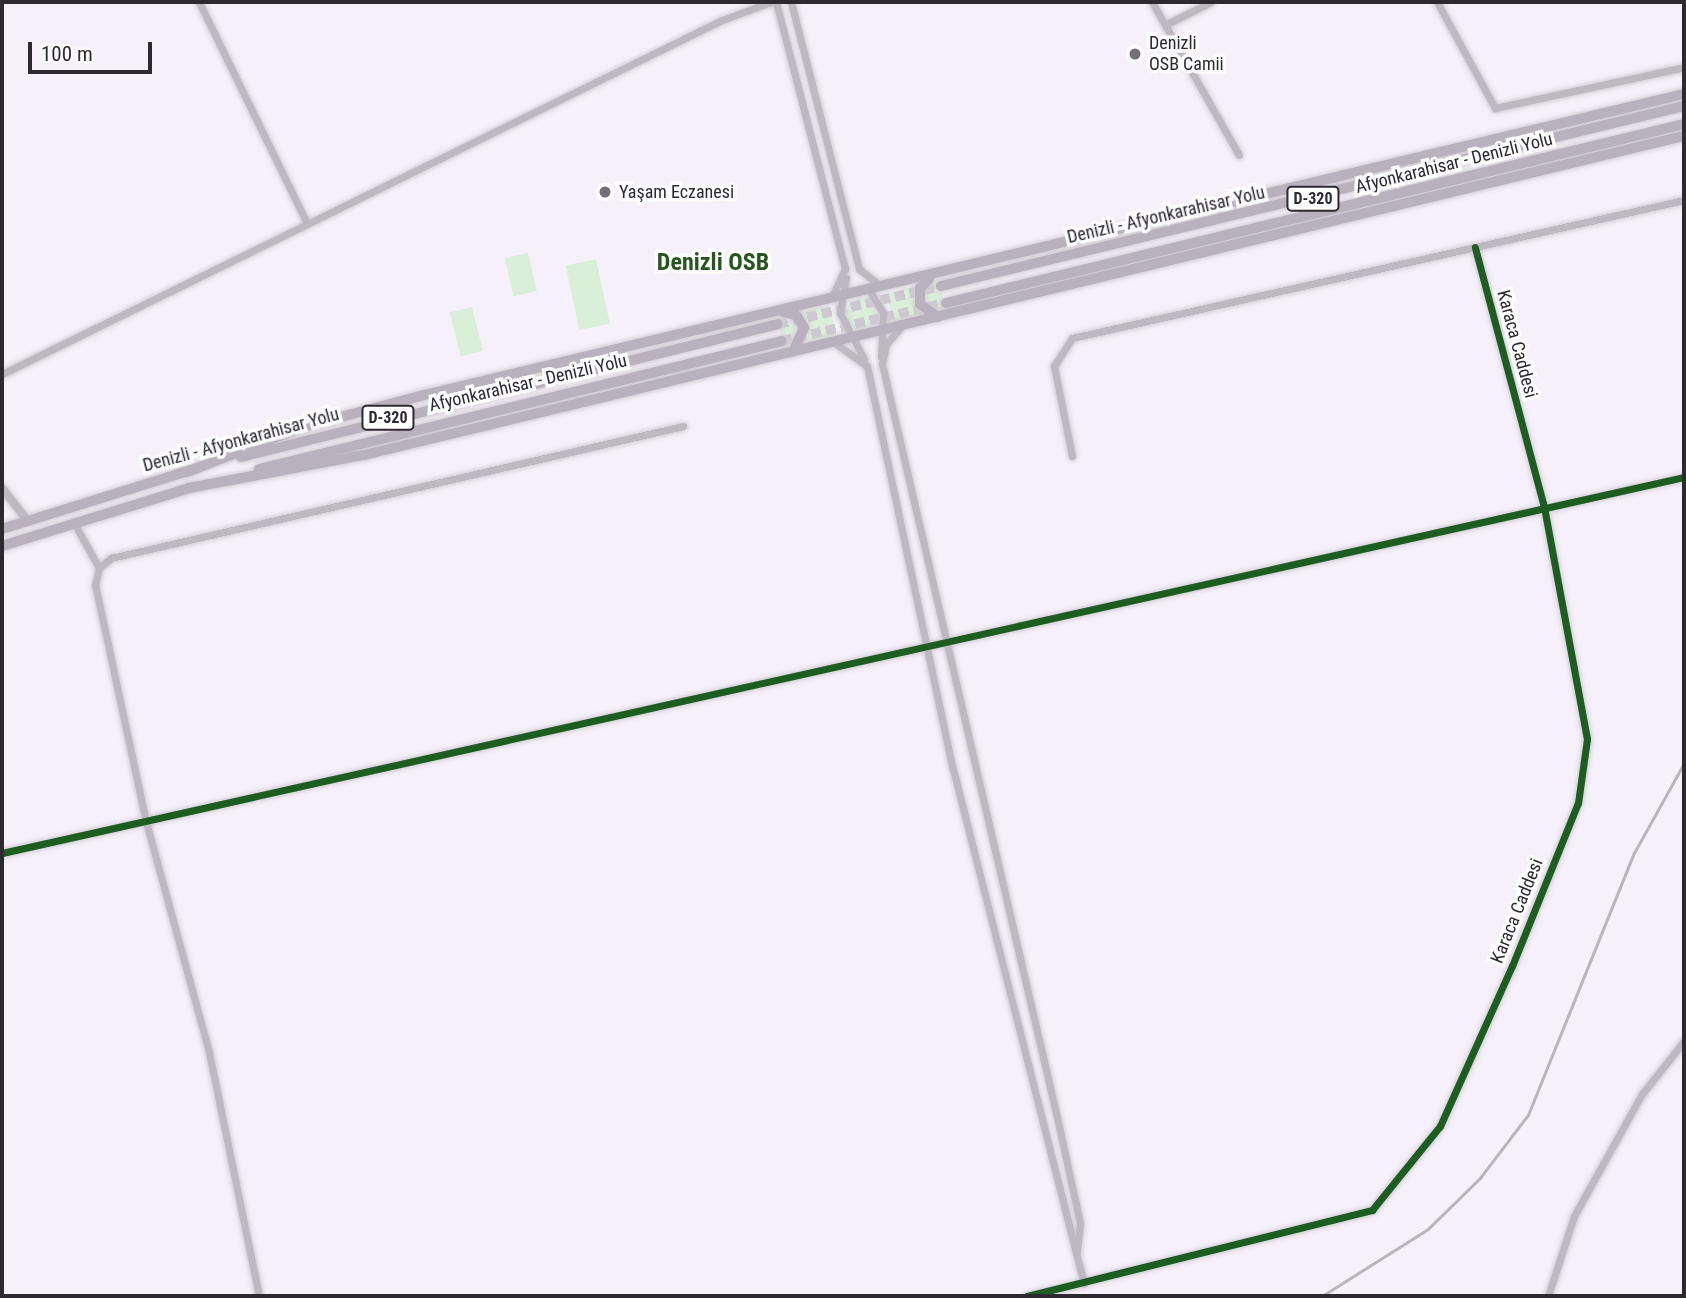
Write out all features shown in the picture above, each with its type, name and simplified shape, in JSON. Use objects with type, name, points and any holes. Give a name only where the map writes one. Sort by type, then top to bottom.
[{"type":"highway","points":[[187,472],[303,427],[1684,94]]},
{"type":"highway","name":"Denizli - Afyonkarahisar Yolu","points":[[941,286],[1684,106]]},
{"type":"highway","name":"Afyonkarahisar - Denizli Yolu","points":[[946,303],[1684,124]]},
{"type":"highway","points":[[189,488],[353,458],[1684,136]]},
{"type":"highway","points":[[931,277],[920,288],[920,304],[943,317]]},
{"type":"highway","points":[[778,312],[796,315],[804,328],[805,338],[790,354]]},
{"type":"highway","name":"Denizli - Afyonkarahisar Yolu","points":[[2,529],[187,472],[778,324]]},
{"type":"highway","name":"Afyonkarahisar - Denizli Yolu","points":[[2,546],[189,488],[782,341]]},
{"type":"street","points":[[199,2],[306,221]]},
{"type":"street","points":[[2,374],[306,221],[751,4],[774,2],[845,269],[847,296],[840,313],[857,338],[867,366],[925,646],[1062,1211],[1077,1251],[1084,1284]]},
{"type":"street","points":[[791,2],[859,269],[883,313],[878,332],[882,364],[942,643],[1060,1130],[1080,1223],[1077,1251]]},
{"type":"street","points":[[1152,2],[1239,155]]},
{"type":"street","points":[[1165,25],[1211,2]]},
{"type":"street","points":[[1437,2],[1494,108],[1684,66]]},
{"type":"street","points":[[1072,456],[1054,366],[1072,338],[1684,200]]},
{"type":"street","name":"Karaca Caddesi","points":[[1027,1296],[1084,1284],[1372,1210],[1440,1126],[1512,966],[1585,773],[1585,708],[1544,507],[1475,247]]},
{"type":"street","points":[[830,300],[845,269]]},
{"type":"street","points":[[859,269],[884,288]]},
{"type":"street","points":[[882,364],[886,344],[901,327]]},
{"type":"street","points":[[835,343],[867,366]]},
{"type":"street","points":[[259,1296],[209,1052],[146,822],[95,585],[99,568],[111,558],[683,426]]},
{"type":"street","points":[[2,852],[1684,477]]},
{"type":"street","points":[[2,488],[27,520]]},
{"type":"street","points":[[74,523],[99,568]]},
{"type":"street","points":[[1548,1296],[1574,1216],[1642,1094],[1684,1041]]},
{"type":"green space","points":[[528,253],[537,291],[513,296],[505,258]]},
{"type":"green space","points":[[596,259],[610,324],[579,330],[566,265]]},
{"type":"green space","points":[[939,280],[946,312],[939,314],[924,304],[923,292]]},
{"type":"green space","points":[[914,286],[923,317],[895,325],[886,294]]},
{"type":"green space","points":[[862,298],[873,303],[878,314],[873,325],[862,330],[851,325],[846,314],[851,303]]},
{"type":"green space","points":[[829,305],[837,337],[807,345],[809,327],[799,312]]},
{"type":"green space","points":[[472,307],[483,351],[461,356],[450,313]]},
{"type":"green space","points":[[777,318],[795,321],[795,344],[784,348]]},
{"type":"tunnel","points":[[778,324],[941,286]]},
{"type":"tunnel","points":[[782,341],[946,303]]},
{"type":"railway","points":[[1322,1296],[1428,1229],[1480,1178],[1528,1115],[1634,853],[1684,763]]},
{"type":"cycle path","points":[[1027,1296],[1372,1210],[1440,1126],[1512,966],[1578,803],[1587,739],[1544,507],[1475,247]]},
{"type":"cycle path","points":[[2,853],[1684,477]]},
{"type":"place","name":"Denizli OSB Camii","points":[[1135,54]]},
{"type":"place","name":"Yaşam Eczanesi","points":[[605,192]]},
{"type":"district","name":"Denizli OSB","points":[[713,263]]}]
